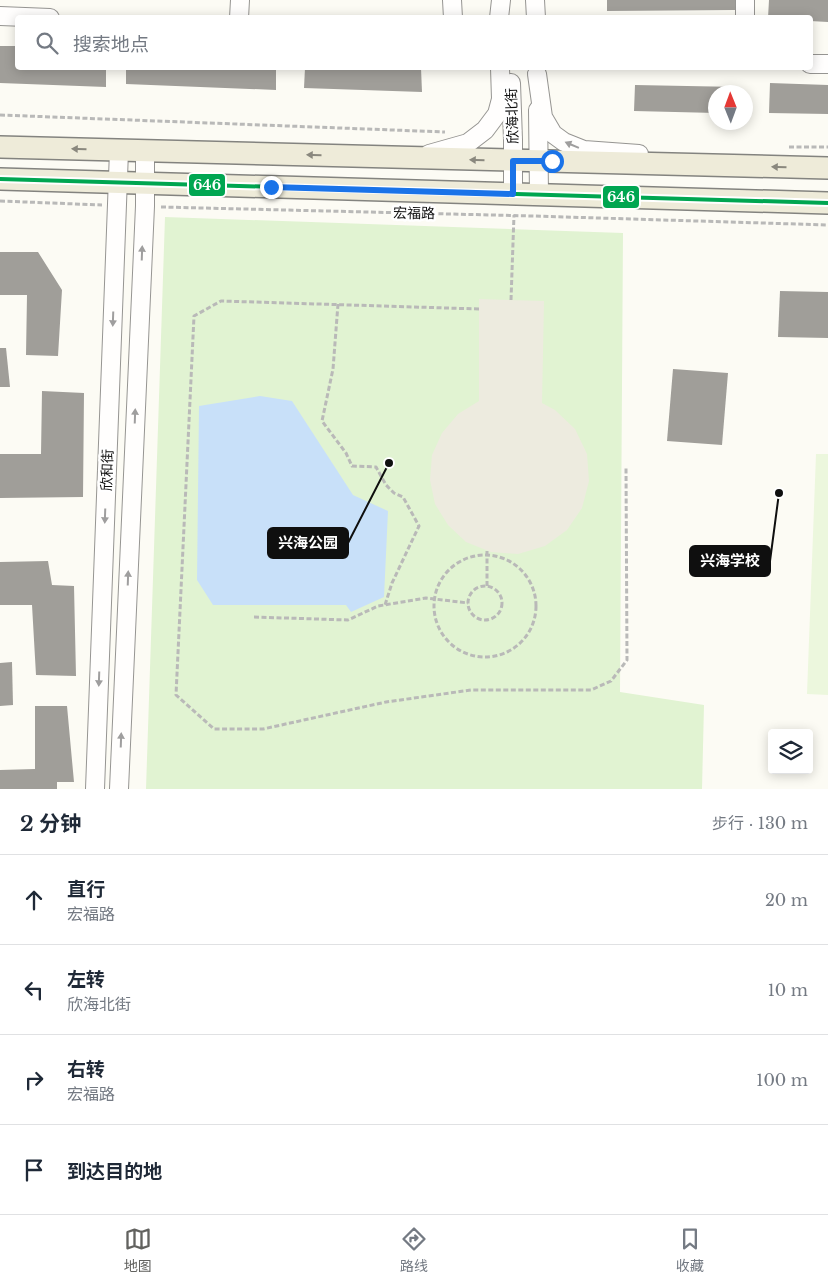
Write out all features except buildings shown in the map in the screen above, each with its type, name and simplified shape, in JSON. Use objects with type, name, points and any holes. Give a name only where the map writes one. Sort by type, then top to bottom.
[{"type":"main road","points":[[0,147],[828,168]]},
{"type":"main road","name":"宏福路","points":[[0,179],[828,203]]},
{"type":"street","points":[[239,15],[240,0]]},
{"type":"street","points":[[452,0],[453,15]]},
{"type":"street","points":[[499,15],[501,0]]},
{"type":"street","points":[[508,0],[509,15]]},
{"type":"street","points":[[535,0],[536,15]]},
{"type":"street","points":[[745,0],[745,15]]},
{"type":"street","points":[[0,16],[15,17]]},
{"type":"street","points":[[813,64],[828,64]]},
{"type":"street","points":[[417,158],[468,143],[485,130],[497,114],[501,99],[500,70]]},
{"type":"street","name":"欣海北街","points":[[511,70],[513,194]]},
{"type":"street","points":[[537,71],[543,117],[553,134],[564,142],[584,150],[660,156],[723,165]]},
{"type":"street","name":"欣海北街","points":[[537,71],[540,194]]},
{"type":"street","name":"欣和街","points":[[95,789],[119,150]]},
{"type":"street","name":"欣和街","points":[[119,789],[145,206],[145,151]]},
{"type":"path","points":[[0,115],[454,132]]},
{"type":"path","points":[[0,201],[118,205]]},
{"type":"path","name":"宏福路","points":[[145,206],[828,225]]},
{"type":"path","points":[[511,300],[514,215]]},
{"type":"path","points":[[479,309],[221,301],[194,316],[176,695],[214,729],[263,729],[386,702],[471,690],[591,690],[611,681],[627,660],[626,466]]},
{"type":"path","points":[[338,304],[333,369],[322,422],[346,453],[352,466],[376,467],[386,485],[394,493],[403,496],[419,526],[392,583],[385,605]]},
{"type":"path","points":[[487,553],[487,586]]},
{"type":"path","points":[[487,553],[505,558],[520,568],[531,581],[536,598],[536,615],[530,632],[520,644],[506,653],[490,657],[473,656],[458,649],[445,638],[437,624],[434,599],[443,576],[455,564],[471,556],[487,553]]},
{"type":"path","points":[[487,586],[497,591],[500,595],[502,606],[497,616],[486,620],[476,618],[471,614],[468,603],[469,598],[476,589],[487,586]]},
{"type":"path","points":[[254,617],[348,620],[378,606],[426,598],[468,603]]},
{"type":"green space","points":[[165,217],[623,233],[620,692],[704,705],[702,789],[146,789]]},
{"type":"green space","points":[[816,454],[828,454],[828,695],[807,694]]},
{"type":"shaded area","points":[[479,299],[544,301],[542,403],[555,410],[575,429],[587,454],[589,481],[582,508],[567,530],[545,546],[518,554],[491,552],[466,542],[448,525],[435,504],[430,480],[432,455],[442,433],[458,414],[479,401]]},
{"type":"water","points":[[260,396],[292,401],[353,495],[388,511],[384,597],[351,612],[346,605],[213,605],[197,580],[199,406]]},
{"type":"transit line","name":"646","points":[[0,179],[828,203]]},
{"type":"place","name":"兴海公园","points":[[389,463]]},
{"type":"place","name":"兴海学校","points":[[779,493]]},
{"type":"route","points":[[271,187],[513,194],[513,161],[552,161]]}]
